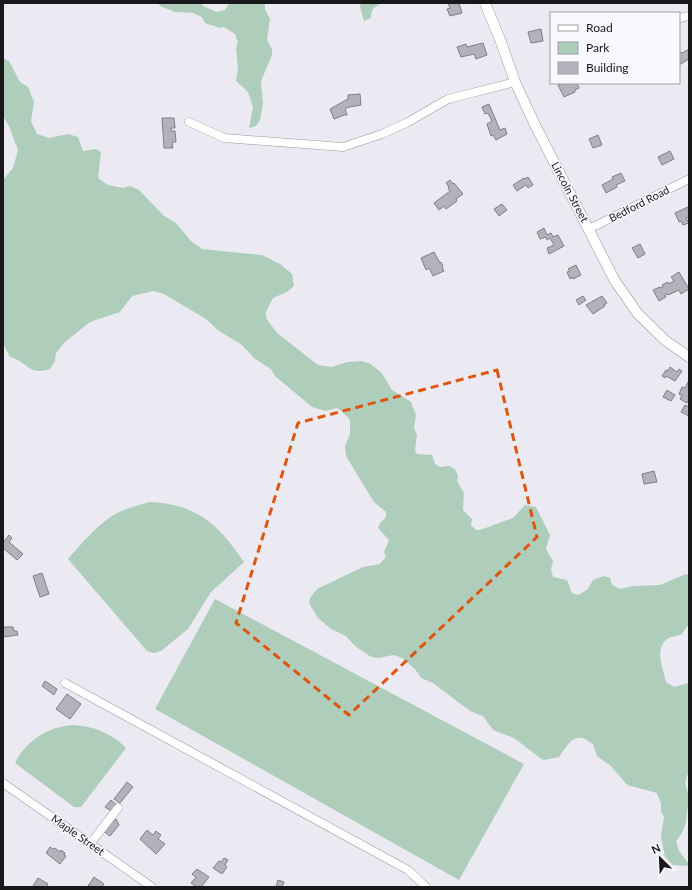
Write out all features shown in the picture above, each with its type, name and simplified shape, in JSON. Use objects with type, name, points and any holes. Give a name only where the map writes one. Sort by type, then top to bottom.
[{"type":"main road","name":"Lincoln Street","points":[[485,3],[501,42],[514,82],[615,281],[638,314],[666,341],[689,357]]},
{"type":"street","points":[[189,122],[224,138],[344,147],[382,134],[408,122],[448,99],[514,82]]},
{"type":"street","name":"Bedford Road","points":[[589,229],[689,179]]},
{"type":"street","points":[[65,683],[408,870],[426,887]]},
{"type":"street","name":"Maple Street","points":[[3,783],[152,887]]},
{"type":"street","points":[[90,844],[118,808]]},
{"type":"highlighted area","points":[[497,370],[537,537],[349,715],[236,623],[298,423]]},
{"type":"green space","points":[[158,3],[202,3],[203,6],[217,12],[225,10],[229,3],[265,3],[265,9],[270,19],[267,40],[272,49],[272,55],[261,81],[263,104],[260,120],[256,126],[249,128],[253,107],[248,92],[236,81],[238,69],[236,48],[238,42],[235,34],[224,27],[220,28],[205,23],[202,17],[193,13],[175,12],[160,6]]},
{"type":"green space","points":[[361,3],[382,3],[374,9],[371,18],[364,21],[360,7]]},
{"type":"green space","points":[[3,58],[9,61],[20,82],[28,87],[34,102],[31,121],[37,134],[49,138],[68,134],[78,137],[83,151],[96,149],[101,152],[98,178],[108,185],[123,188],[130,186],[139,190],[164,216],[176,223],[191,241],[202,249],[262,255],[280,264],[292,274],[294,286],[287,292],[273,298],[266,312],[266,318],[277,333],[318,365],[332,367],[347,362],[361,361],[369,363],[381,372],[392,390],[411,402],[416,415],[414,428],[417,435],[415,450],[417,454],[432,455],[435,464],[440,467],[449,466],[455,469],[458,476],[457,481],[464,493],[463,510],[472,519],[471,525],[476,530],[480,530],[513,518],[525,505],[536,507],[550,535],[546,549],[553,561],[551,569],[553,577],[567,580],[572,593],[578,595],[587,590],[593,580],[604,576],[610,578],[612,585],[620,589],[633,586],[660,585],[686,574],[689,575],[689,626],[687,626],[682,634],[670,637],[663,643],[660,659],[666,682],[674,687],[689,683],[689,771],[686,779],[686,787],[689,802],[684,828],[676,841],[679,851],[689,866],[673,865],[665,857],[661,836],[664,817],[657,793],[627,785],[611,766],[597,756],[593,744],[584,739],[577,738],[571,742],[559,757],[544,760],[514,738],[493,730],[483,716],[470,711],[433,683],[421,678],[415,669],[402,658],[393,655],[379,658],[371,657],[355,646],[346,636],[331,629],[318,618],[309,603],[310,598],[317,589],[363,567],[380,564],[386,557],[384,552],[389,540],[378,528],[380,523],[386,517],[386,512],[374,502],[346,456],[345,446],[350,434],[350,420],[344,413],[337,408],[326,411],[312,407],[275,376],[271,369],[255,359],[242,345],[219,331],[206,319],[164,294],[154,291],[132,296],[120,312],[90,322],[65,342],[56,353],[55,361],[50,369],[42,371],[32,370],[16,359],[10,357],[3,343],[3,180],[13,168],[18,150],[9,126],[3,116]]},
{"type":"green space","points":[[149,502],[180,507],[205,518],[225,537],[244,562],[211,592],[188,629],[161,651],[154,653],[147,651],[68,559],[92,533],[112,516],[119,512]]},
{"type":"green space","points":[[215,599],[524,764],[459,880],[155,709]]},
{"type":"green space","points":[[73,725],[102,731],[114,738],[126,748],[81,807],[74,807],[15,763],[25,748],[39,736],[64,726]]},
{"type":"building","points":[[448,3],[459,3],[462,13],[450,16],[447,9],[450,8]]},
{"type":"building","points":[[541,29],[543,41],[531,43],[528,32]]},
{"type":"building","points":[[483,43],[487,55],[476,59],[474,54],[461,57],[457,47],[466,44],[467,47]]},
{"type":"building","points":[[689,49],[689,59],[680,64],[680,52]]},
{"type":"building","points":[[577,84],[579,88],[575,90],[575,92],[564,97],[558,85]]},
{"type":"building","points":[[360,94],[361,105],[345,109],[347,115],[334,119],[330,109],[348,99],[348,95]]},
{"type":"building","points":[[489,104],[500,130],[505,128],[507,134],[496,140],[493,135],[491,136],[487,124],[492,121],[488,113],[485,114],[482,107]]},
{"type":"building","points":[[162,118],[174,118],[175,128],[171,128],[171,131],[175,131],[176,142],[172,142],[173,148],[164,148]]},
{"type":"building","points":[[598,135],[602,145],[593,148],[589,139]]},
{"type":"building","points":[[670,151],[674,159],[662,165],[658,157]]},
{"type":"building","points":[[621,173],[625,181],[616,185],[617,187],[606,193],[602,185],[613,179],[612,177]]},
{"type":"building","points":[[528,177],[533,185],[528,188],[526,185],[517,191],[513,185]]},
{"type":"building","points":[[450,180],[463,194],[456,199],[457,201],[446,209],[444,206],[439,210],[434,203],[450,191],[446,183]]},
{"type":"building","points":[[502,204],[507,210],[499,216],[494,209]]},
{"type":"building","points":[[688,207],[689,217],[686,218],[689,223],[683,225],[681,221],[679,222],[675,213]]},
{"type":"building","points":[[544,228],[547,235],[551,233],[553,237],[558,235],[564,246],[549,254],[547,248],[554,245],[550,238],[547,240],[546,237],[540,239],[537,232]]},
{"type":"building","points":[[640,244],[645,254],[638,258],[632,248]]},
{"type":"building","points":[[434,252],[440,263],[441,262],[444,271],[433,276],[429,268],[426,270],[421,258]]},
{"type":"building","points":[[576,265],[581,275],[570,279],[567,272],[570,271],[568,269]]},
{"type":"building","points":[[679,272],[689,289],[681,294],[679,290],[668,295],[667,294],[665,295],[666,297],[659,301],[653,290],[663,287],[662,285],[668,282],[669,284],[674,281],[671,277]]},
{"type":"building","points":[[583,296],[586,300],[579,305],[576,300]]},
{"type":"building","points":[[602,296],[607,303],[593,314],[586,305]]},
{"type":"building","points":[[670,367],[677,372],[679,369],[682,371],[675,381],[666,376],[665,378],[662,376]]},
{"type":"building","points":[[688,382],[689,400],[687,403],[680,399],[682,395],[679,394],[682,387],[685,388]]},
{"type":"building","points":[[667,390],[675,395],[671,401],[663,397]]},
{"type":"building","points":[[685,405],[689,407],[689,416],[681,412]]},
{"type":"building","points":[[654,471],[657,482],[644,484],[642,474]]},
{"type":"building","points":[[9,535],[12,538],[9,542],[23,554],[17,560],[3,548],[3,543]]},
{"type":"building","points":[[42,573],[49,594],[40,597],[33,576]]},
{"type":"building","points":[[3,627],[13,627],[14,631],[17,631],[18,635],[3,637]]},
{"type":"building","points":[[45,681],[57,689],[54,695],[42,686]]},
{"type":"building","points":[[67,694],[81,704],[70,719],[56,709]]},
{"type":"building","points":[[127,782],[133,787],[120,803],[114,799]]},
{"type":"building","points":[[111,800],[118,806],[113,812],[105,807]]},
{"type":"building","points":[[111,819],[114,821],[116,819],[119,825],[110,836],[102,830]]},
{"type":"building","points":[[147,830],[153,835],[156,831],[161,835],[158,839],[165,844],[156,854],[140,839]]},
{"type":"building","points":[[50,847],[53,849],[55,848],[60,852],[61,850],[65,853],[64,855],[66,856],[60,864],[46,853]]},
{"type":"building","points":[[224,858],[228,860],[225,865],[227,867],[222,874],[213,868]]},
{"type":"building","points":[[197,869],[209,877],[201,887],[197,887],[191,883],[196,877],[192,874]]},
{"type":"building","points":[[94,877],[104,884],[102,887],[88,886]]},
{"type":"building","points":[[38,878],[48,884],[46,887],[33,886]]},
{"type":"building","points":[[278,880],[284,882],[282,887],[276,887]]}]
